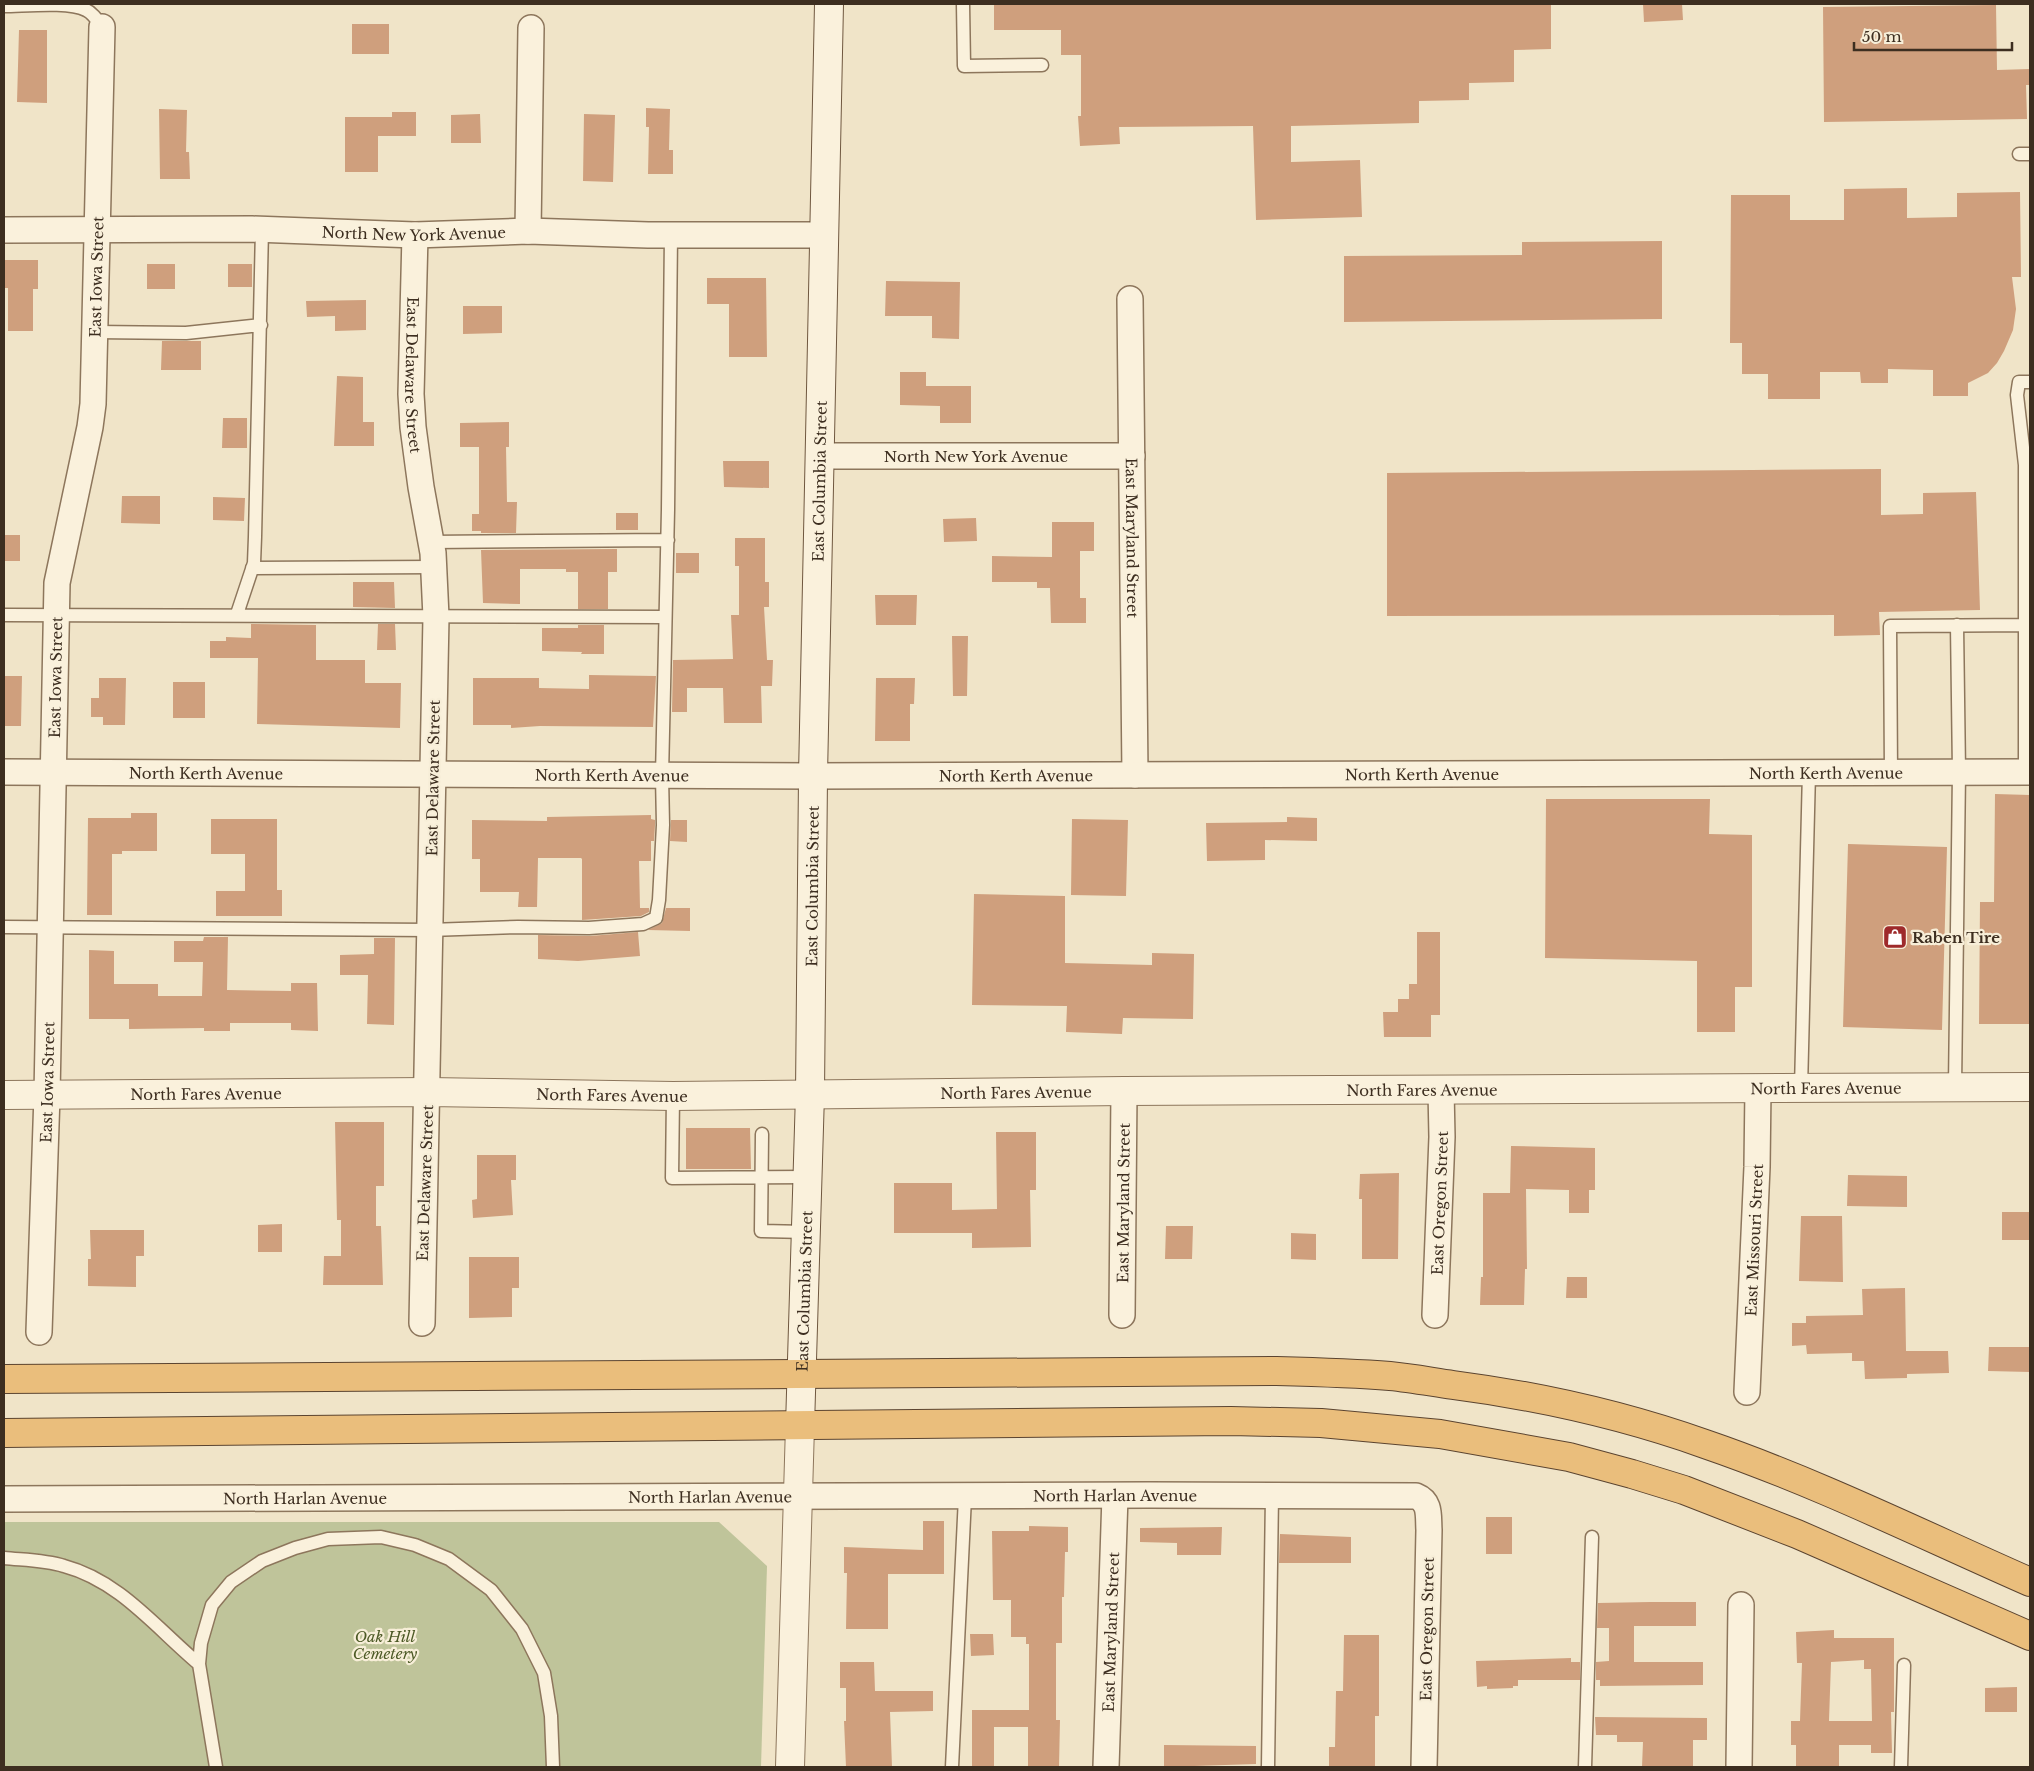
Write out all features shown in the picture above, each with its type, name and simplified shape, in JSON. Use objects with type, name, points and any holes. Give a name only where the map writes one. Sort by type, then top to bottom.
[{"type":"highway","points":[[4,1379],[1275,1371],[1392,1376],[1491,1390],[1595,1412],[1704,1443],[1838,1497],[2030,1582]]},
{"type":"highway","points":[[4,1433],[1231,1421],[1321,1423],[1405,1430],[1492,1442],[1569,1457],[1632,1474],[1701,1496],[1797,1534],[2030,1636]]},
{"type":"street","name":"East Columbia Street","points":[[790,1767],[810,1094],[813,776],[829,4]]},
{"type":"street","name":"East Iowa Street","points":[[39,1332],[47,1095],[57,583],[94,404],[102,27]]},
{"type":"street","points":[[528,231],[531,28]]},
{"type":"street","name":"North New York Avenue","points":[[4,230],[262,229],[415,235],[528,231],[671,235],[825,235]]},
{"type":"street","name":"East Delaware Street","points":[[415,235],[411,394],[414,436],[434,567],[436,617],[422,1323]]},
{"type":"street","name":"East Maryland Street","points":[[1130,299],[1135,775]]},
{"type":"street","name":"North New York Avenue","points":[[821,456],[1132,456]]},
{"type":"street","name":"North Kerth Avenue","points":[[4,772],[662,776],[2027,772]]},
{"type":"street","name":"North Fares Avenue","points":[[4,1095],[428,1092],[673,1096],[1124,1091],[2030,1087]]},
{"type":"street","name":"East Missouri Street","points":[[1747,1392],[1758,1088]]},
{"type":"street","name":"East Oregon Street","points":[[1435,1315],[1442,1137],[1441,1090]]},
{"type":"street","name":"East Maryland Street","points":[[1122,1315],[1124,1091]]},
{"type":"street","name":"East Maryland Street","points":[[1106,1767],[1115,1496]]},
{"type":"street","name":"East Oregon Street","points":[[1416,1496],[1424,1499],[1427,1505],[1429,1530],[1424,1767]]},
{"type":"street","name":"North Harlan Avenue","points":[[4,1499],[1416,1496]]},
{"type":"street","points":[[1740,1767],[1742,1605]]},
{"type":"lane","points":[[963,4],[964,66],[1042,65]]},
{"type":"lane","points":[[4,6],[50,5],[85,9],[94,16],[102,27]]},
{"type":"lane","points":[[237,614],[252,568],[256,537],[262,229]]},
{"type":"lane","points":[[4,927],[430,930],[518,927],[589,928],[644,924],[656,918],[659,900],[663,825],[662,776],[668,540],[671,235]]},
{"type":"lane","points":[[95,332],[186,333],[260,325]]},
{"type":"lane","points":[[2027,772],[2024,465],[2017,395],[2019,382],[2030,382]]},
{"type":"lane","points":[[431,542],[668,540]]},
{"type":"lane","points":[[252,568],[434,567]]},
{"type":"lane","points":[[4,615],[237,614],[436,617],[665,617]]},
{"type":"lane","points":[[1955,1087],[1959,772],[1957,625]]},
{"type":"lane","points":[[1891,772],[1890,626],[2027,625]]},
{"type":"lane","points":[[1801,1088],[1809,772]]},
{"type":"lane","points":[[673,1096],[672,1178],[808,1177]]},
{"type":"lane","points":[[762,1134],[761,1231],[806,1232]]},
{"type":"lane","points":[[1268,1767],[1272,1496]]},
{"type":"lane","points":[[952,1767],[965,1497]]},
{"type":"lane","points":[[216,1767],[199,1664],[201,1643],[212,1605],[231,1582],[262,1561],[295,1548],[328,1539],[381,1537],[415,1545],[450,1559],[490,1590],[522,1629],[544,1673],[551,1716],[553,1767]]},
{"type":"lane","points":[[1585,1767],[1592,1537]]},
{"type":"lane","points":[[4,1558],[64,1565],[92,1576],[116,1589],[199,1664]]},
{"type":"lane","points":[[1901,1767],[1904,1665]]},
{"type":"green space","name":"Oak Hill Cemetery","points":[[4,1522],[719,1522],[767,1566],[761,1767],[4,1767]]},
{"type":"building","points":[[994,4],[1551,4],[1551,49],[1514,50],[1514,82],[1469,83],[1469,100],[1419,101],[1419,123],[1291,126],[1291,162],[1360,160],[1362,217],[1256,220],[1253,126],[1119,127],[1120,144],[1080,146],[1078,116],[1081,116],[1081,55],[1061,55],[1061,30],[994,30]]},
{"type":"building","points":[[1643,4],[1682,4],[1683,20],[1644,22]]},
{"type":"building","points":[[1996,5],[1997,70],[2030,69],[2030,85],[2026,85],[2027,119],[1824,122],[1823,7]]},
{"type":"building","points":[[352,24],[389,24],[389,54],[352,54]]},
{"type":"building","points":[[19,30],[47,30],[47,103],[17,102]]},
{"type":"building","points":[[646,108],[670,109],[669,150],[673,150],[673,174],[648,174],[649,127],[646,127]]},
{"type":"building","points":[[159,109],[187,110],[186,152],[189,152],[190,179],[160,179]]},
{"type":"building","points":[[392,112],[416,112],[416,136],[378,136],[378,172],[345,172],[345,117],[392,117]]},
{"type":"building","points":[[480,114],[481,143],[451,143],[451,115]]},
{"type":"building","points":[[584,114],[615,115],[613,182],[583,181]]},
{"type":"building","points":[[1907,188],[1907,218],[1957,217],[1957,193],[2020,192],[2021,277],[2012,277],[2016,309],[2013,330],[1997,363],[1988,373],[1968,383],[1968,396],[1933,396],[1933,370],[1888,369],[1888,383],[1861,383],[1860,372],[1820,372],[1820,399],[1768,399],[1768,374],[1742,374],[1742,343],[1730,343],[1731,195],[1790,195],[1790,220],[1844,220],[1844,189]]},
{"type":"building","points":[[1662,241],[1662,319],[1344,322],[1344,256],[1522,255],[1522,242]]},
{"type":"building","points":[[4,260],[38,260],[38,289],[33,289],[33,331],[8,331],[8,288],[4,288]]},
{"type":"building","points":[[147,264],[175,264],[175,289],[147,289]]},
{"type":"building","points":[[228,264],[252,264],[252,287],[228,287]]},
{"type":"building","points":[[707,278],[766,278],[767,357],[729,357],[729,304],[707,304]]},
{"type":"building","points":[[886,281],[960,282],[959,339],[932,338],[932,316],[885,316]]},
{"type":"building","points":[[366,300],[366,330],[335,331],[335,316],[307,317],[306,301]]},
{"type":"building","points":[[463,306],[502,306],[502,333],[463,334]]},
{"type":"building","points":[[162,341],[201,341],[201,370],[161,370]]},
{"type":"building","points":[[900,372],[926,372],[926,386],[971,386],[971,423],[940,423],[940,406],[900,405]]},
{"type":"building","points":[[337,376],[363,377],[363,422],[374,422],[374,446],[334,446]]},
{"type":"building","points":[[223,418],[247,418],[247,448],[222,448]]},
{"type":"building","points":[[509,422],[509,447],[506,447],[507,502],[517,502],[516,533],[481,533],[481,531],[472,531],[472,514],[479,514],[479,447],[460,447],[460,423]]},
{"type":"building","points":[[723,461],[769,461],[769,488],[724,487]]},
{"type":"building","points":[[1881,469],[1881,515],[1923,514],[1923,493],[1976,492],[1980,610],[1879,612],[1880,635],[1834,636],[1834,615],[1387,616],[1387,473]]},
{"type":"building","points":[[122,496],[160,496],[160,524],[121,523]]},
{"type":"building","points":[[213,497],[245,498],[244,521],[213,520]]},
{"type":"building","points":[[616,513],[638,513],[638,530],[616,530]]},
{"type":"building","points":[[976,518],[977,541],[944,542],[943,519]]},
{"type":"building","points":[[1052,522],[1094,522],[1094,551],[1080,551],[1080,598],[1086,598],[1086,623],[1051,623],[1050,588],[1037,588],[1037,582],[992,582],[992,556],[1052,557]]},
{"type":"building","points":[[4,535],[20,535],[20,561],[4,561]]},
{"type":"building","points":[[735,538],[765,538],[765,582],[769,582],[769,607],[764,607],[767,660],[773,660],[772,686],[761,686],[762,723],[724,723],[723,688],[687,688],[687,712],[672,712],[673,660],[733,659],[731,615],[739,615],[739,566],[735,566]]},
{"type":"building","points":[[617,549],[617,572],[608,572],[608,609],[578,609],[578,572],[566,572],[566,569],[520,569],[520,604],[483,603],[481,550]]},
{"type":"building","points":[[676,553],[699,553],[699,573],[676,573]]},
{"type":"building","points":[[353,582],[394,582],[395,608],[353,607]]},
{"type":"building","points":[[875,595],[917,595],[916,625],[876,625]]},
{"type":"building","points":[[251,624],[316,625],[316,660],[365,660],[365,683],[401,683],[400,728],[257,724],[258,658],[210,658],[210,641],[226,641],[226,637],[251,638]]},
{"type":"building","points":[[378,624],[395,624],[396,650],[377,650]]},
{"type":"building","points":[[578,625],[604,625],[604,654],[542,651],[542,628],[578,628]]},
{"type":"building","points":[[952,636],[968,636],[967,696],[953,696]]},
{"type":"building","points":[[589,675],[656,676],[653,727],[540,726],[511,728],[511,725],[473,725],[473,678],[539,678],[539,688],[589,689]]},
{"type":"building","points":[[4,676],[22,676],[21,726],[4,726]]},
{"type":"building","points":[[99,678],[126,678],[125,725],[103,725],[103,717],[91,717],[91,698],[99,698]]},
{"type":"building","points":[[876,678],[915,678],[914,704],[910,704],[910,741],[875,741]]},
{"type":"building","points":[[173,682],[205,682],[205,718],[173,718]]},
{"type":"building","points":[[1995,794],[2030,795],[2030,1024],[1979,1024],[1980,902],[1994,902]]},
{"type":"building","points":[[1546,799],[1710,799],[1709,834],[1752,835],[1752,987],[1735,987],[1735,1032],[1697,1032],[1697,961],[1545,958]]},
{"type":"building","points":[[131,813],[157,813],[157,851],[122,851],[122,854],[112,854],[112,915],[87,915],[88,818],[131,818]]},
{"type":"building","points":[[651,815],[651,819],[655,820],[655,825],[654,841],[651,841],[651,861],[639,861],[640,908],[649,908],[649,912],[641,916],[582,920],[581,858],[538,858],[537,907],[518,907],[519,892],[480,892],[480,859],[472,859],[472,820],[547,821],[547,817]]},
{"type":"building","points":[[1287,817],[1317,818],[1317,841],[1265,840],[1265,860],[1207,861],[1206,823],[1287,822]]},
{"type":"building","points":[[211,819],[277,819],[277,890],[282,890],[282,916],[216,916],[216,891],[245,891],[245,854],[211,854]]},
{"type":"building","points":[[1072,819],[1128,820],[1126,896],[1071,895]]},
{"type":"building","points":[[671,820],[687,820],[687,842],[670,841]]},
{"type":"building","name":"Raben Tire","points":[[1848,844],[1947,847],[1942,1030],[1843,1027]]},
{"type":"building","points":[[974,894],[1065,896],[1065,963],[1152,965],[1152,953],[1194,954],[1193,1019],[1123,1018],[1122,1034],[1066,1032],[1067,1006],[972,1005]]},
{"type":"building","points":[[666,908],[690,908],[690,931],[648,930],[662,923]]},
{"type":"building","points":[[638,932],[640,956],[578,961],[538,959],[538,935],[590,936]]},
{"type":"building","points":[[1417,932],[1440,932],[1440,1015],[1431,1015],[1431,1037],[1384,1037],[1383,1012],[1398,1012],[1398,999],[1409,999],[1409,984],[1417,984]]},
{"type":"building","points":[[204,937],[228,937],[227,990],[291,991],[291,983],[317,983],[318,1031],[291,1030],[291,1023],[230,1023],[230,1031],[204,1031],[204,1028],[129,1029],[129,1019],[89,1019],[89,950],[114,951],[114,984],[158,984],[158,996],[202,996],[203,962],[174,962],[174,941],[203,941]]},
{"type":"building","points":[[374,938],[395,938],[394,1025],[367,1024],[368,975],[340,975],[340,955],[374,954]]},
{"type":"building","points":[[335,1122],[384,1122],[384,1186],[376,1186],[376,1226],[381,1226],[383,1285],[323,1285],[324,1256],[341,1256],[341,1220],[337,1220]]},
{"type":"building","points":[[686,1128],[750,1128],[751,1169],[686,1169]]},
{"type":"building","points":[[996,1132],[1036,1132],[1036,1190],[1030,1190],[1031,1247],[972,1248],[972,1233],[894,1233],[894,1183],[952,1183],[952,1210],[997,1209]]},
{"type":"building","points":[[1511,1146],[1595,1148],[1595,1190],[1589,1190],[1589,1213],[1569,1213],[1569,1190],[1526,1189],[1527,1269],[1525,1269],[1524,1305],[1480,1305],[1481,1277],[1483,1277],[1483,1193],[1510,1193]]},
{"type":"building","points":[[477,1155],[516,1155],[516,1180],[511,1180],[513,1215],[473,1218],[472,1200],[477,1199]]},
{"type":"building","points":[[1399,1173],[1398,1259],[1362,1259],[1362,1199],[1359,1199],[1360,1174]]},
{"type":"building","points":[[1848,1175],[1907,1176],[1907,1207],[1847,1206]]},
{"type":"building","points":[[2002,1212],[2030,1212],[2030,1240],[2002,1240]]},
{"type":"building","points":[[1801,1216],[1842,1216],[1843,1282],[1799,1281]]},
{"type":"building","points":[[282,1224],[282,1252],[258,1252],[258,1225]]},
{"type":"building","points":[[1166,1226],[1193,1226],[1192,1259],[1165,1259]]},
{"type":"building","points":[[90,1230],[144,1230],[144,1256],[136,1256],[136,1287],[88,1286],[88,1259],[91,1259]]},
{"type":"building","points":[[1291,1233],[1316,1234],[1316,1260],[1291,1259]]},
{"type":"building","points":[[469,1257],[519,1257],[519,1288],[512,1288],[512,1317],[469,1318]]},
{"type":"building","points":[[1567,1277],[1587,1277],[1587,1298],[1566,1298]]},
{"type":"building","points":[[1905,1288],[1906,1351],[1948,1351],[1949,1373],[1907,1374],[1907,1378],[1865,1379],[1864,1361],[1852,1361],[1852,1353],[1807,1354],[1806,1345],[1792,1346],[1792,1323],[1806,1323],[1806,1316],[1863,1315],[1862,1289]]},
{"type":"building","points":[[1989,1347],[2030,1347],[2030,1372],[1988,1371]]},
{"type":"building","points":[[1486,1517],[1512,1517],[1512,1554],[1486,1554]]},
{"type":"building","points":[[923,1521],[944,1521],[944,1574],[888,1574],[888,1629],[846,1629],[847,1573],[844,1573],[844,1547],[923,1550]]},
{"type":"building","points":[[1029,1526],[1068,1527],[1068,1552],[1065,1552],[1064,1597],[1062,1597],[1062,1643],[1056,1643],[1056,1720],[1060,1720],[1059,1767],[1028,1767],[1028,1727],[994,1727],[994,1767],[972,1767],[972,1710],[1029,1710],[1029,1644],[1026,1644],[1026,1637],[1011,1637],[1011,1600],[993,1600],[992,1531],[1029,1531]]},
{"type":"building","points":[[1222,1527],[1221,1555],[1177,1555],[1177,1543],[1140,1542],[1140,1528]]},
{"type":"building","points":[[1280,1534],[1351,1537],[1351,1563],[1279,1563]]},
{"type":"building","points":[[1696,1602],[1696,1626],[1634,1626],[1634,1662],[1703,1662],[1703,1685],[1600,1686],[1600,1680],[1596,1680],[1596,1662],[1609,1661],[1609,1628],[1597,1628],[1598,1603]]},
{"type":"building","points":[[1834,1630],[1834,1638],[1894,1638],[1894,1712],[1891,1712],[1892,1753],[1871,1753],[1871,1745],[1839,1745],[1839,1767],[1796,1767],[1796,1745],[1791,1745],[1791,1721],[1800,1721],[1802,1663],[1797,1663],[1796,1632]],"holes":[[[1864,1660],[1864,1669],[1871,1669],[1872,1721],[1829,1721],[1831,1662]]]},
{"type":"building","points":[[970,1634],[993,1634],[994,1655],[971,1656]]},
{"type":"building","points":[[1344,1635],[1379,1635],[1379,1716],[1375,1716],[1375,1767],[1329,1767],[1329,1747],[1335,1747],[1336,1691],[1343,1691]]},
{"type":"building","points":[[1571,1658],[1571,1662],[1580,1662],[1580,1680],[1518,1680],[1518,1686],[1513,1686],[1513,1688],[1487,1689],[1487,1686],[1477,1687],[1476,1661]]},
{"type":"building","points":[[840,1662],[874,1662],[875,1691],[933,1691],[933,1711],[890,1712],[892,1767],[846,1767],[844,1721],[846,1721],[846,1688],[840,1688]]},
{"type":"building","points":[[2017,1687],[2017,1712],[1985,1712],[1985,1688]]},
{"type":"building","points":[[1595,1717],[1707,1718],[1707,1740],[1693,1740],[1693,1767],[1642,1767],[1643,1742],[1617,1742],[1617,1735],[1596,1735]]},
{"type":"building","points":[[1164,1745],[1256,1746],[1256,1764],[1164,1767]]},
{"type":"place","name":"Raben Tire","points":[[1895,937]]}]
